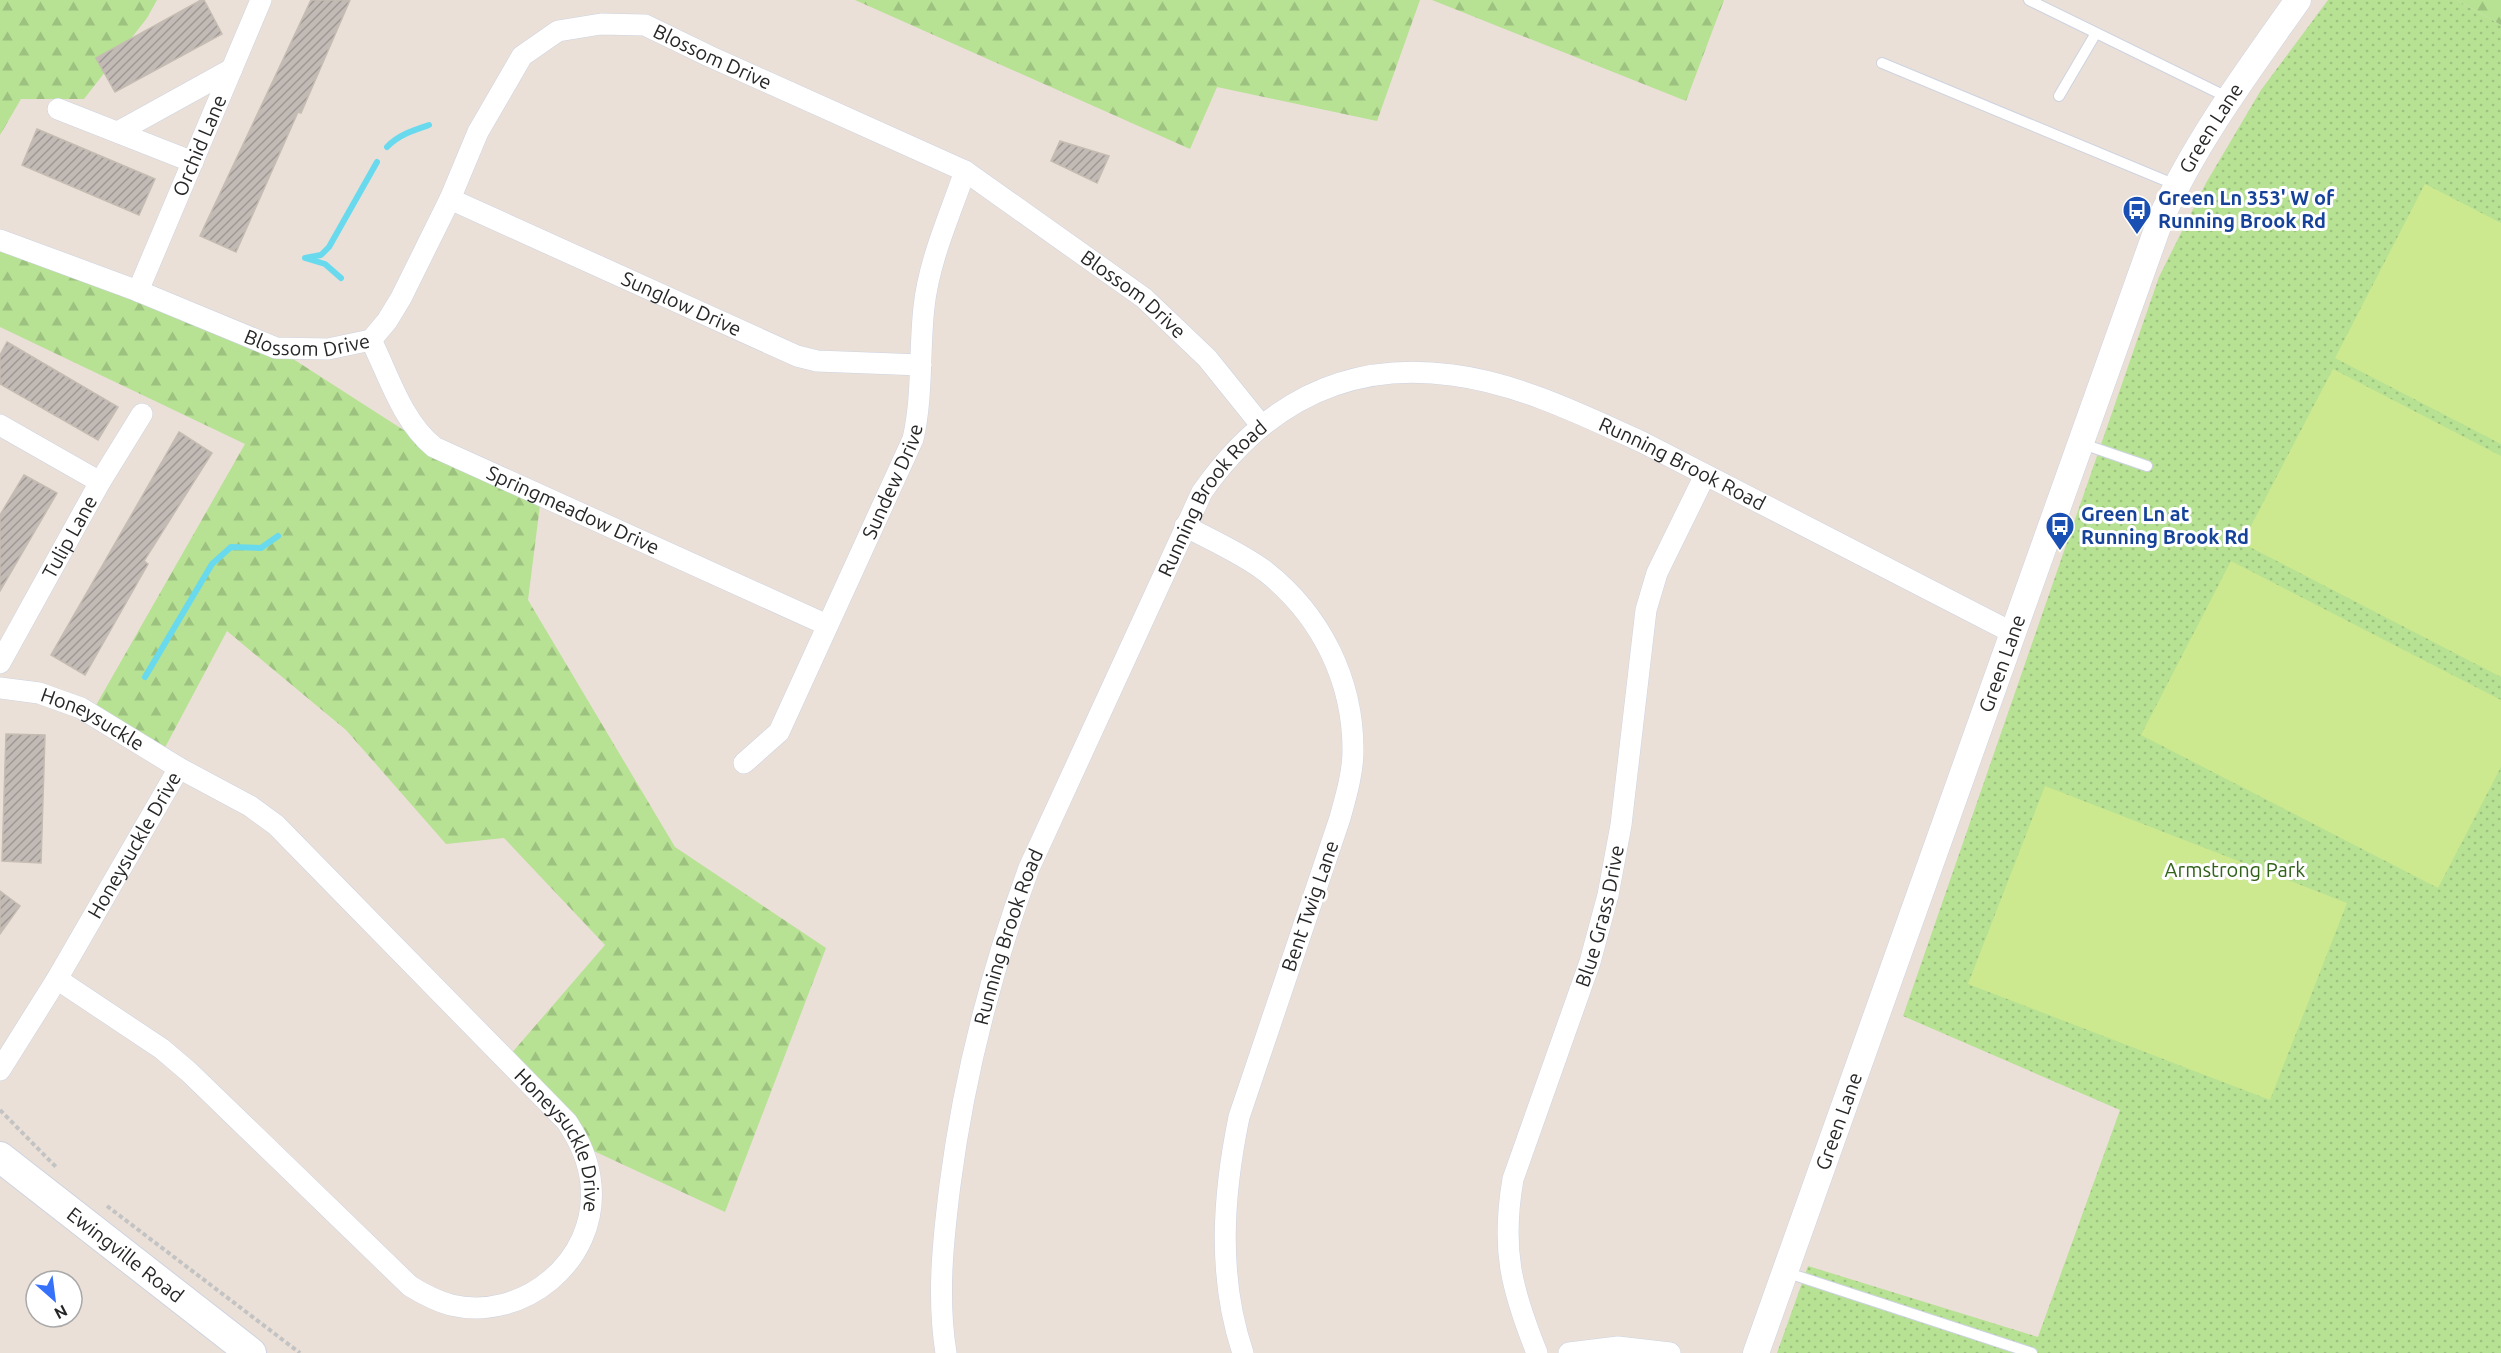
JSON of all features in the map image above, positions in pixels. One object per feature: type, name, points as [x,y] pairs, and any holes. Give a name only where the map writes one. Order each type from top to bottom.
[{"type":"main road","name":"Ewingville Road","points":[[0,1157],[251,1353]]},
{"type":"street","name":"Orchid Lane","points":[[138,291],[261,0]]},
{"type":"street","name":"Green Lane","points":[[1756,1353],[2161,218],[2176,185],[2229,98],[2298,0]]},
{"type":"street","name":"Blossom Drive","points":[[0,240],[138,291],[276,348],[328,349],[371,340],[387,321],[401,298],[450,199],[478,132],[522,56],[558,31],[601,24],[645,25],[965,171],[1143,298],[1206,358],[1261,425]]},
{"type":"street","points":[[118,132],[232,69]]},
{"type":"street","points":[[57,109],[193,162]]},
{"type":"street","name":"Sundew Drive","points":[[744,763],[779,732],[913,439],[919,415],[924,307],[929,277],[965,171]]},
{"type":"street","name":"Sunglow Drive","points":[[450,199],[797,356],[817,361],[921,365]]},
{"type":"street","name":"Springmeadow Drive","points":[[371,340],[410,421],[420,436],[434,447],[827,625]]},
{"type":"street","name":"Running Brook Road","points":[[946,1353],[941,1324],[941,1285],[946,1215],[955,1146],[972,1055],[996,965],[1029,868],[1202,492],[1222,464],[1261,425],[1287,407],[1314,393],[1346,381],[1380,374],[1414,372],[1453,375],[1539,398],[1591,418],[2013,633]]},
{"type":"street","name":"Tulip Lane","points":[[0,663],[100,482],[142,414]]},
{"type":"street","points":[[0,425],[100,482]]},
{"type":"street","name":"Blue Grass Drive","points":[[1537,1353],[1513,1286],[1507,1250],[1507,1214],[1513,1179],[1590,962],[1608,895],[1621,825],[1646,610],[1657,573],[1705,475]]},
{"type":"street","name":"Bent Twig Lane","points":[[1185,526],[1263,570],[1289,592],[1313,620],[1330,650],[1343,681],[1351,714],[1353,752],[1349,785],[1340,818],[1239,1117],[1230,1161],[1225,1207],[1225,1252],[1231,1305],[1243,1353]]},
{"type":"street","name":"Honeysuckle","points":[[0,688],[39,693],[81,708],[179,768]]},
{"type":"street","name":"Honeysuckle Drive","points":[[0,1070],[57,979],[179,768],[249,806],[276,825],[567,1122],[579,1141],[588,1163],[592,1187],[589,1219],[574,1256],[541,1288],[518,1300],[495,1307],[473,1308],[451,1305],[430,1298],[410,1286],[162,1049],[57,979]]},
{"type":"street","points":[[1569,1353],[1618,1347],[1670,1353]]},
{"type":"lane","points":[[2029,0],[2229,98]]},
{"type":"lane","points":[[2059,96],[2096,33]]},
{"type":"lane","points":[[1882,63],[2176,185]]},
{"type":"lane","points":[[2080,443],[2147,466]]},
{"type":"lane","points":[[1785,1272],[2032,1353]]},
{"type":"path","points":[[0,1110],[57,1168]]},
{"type":"path","points":[[103,1203],[300,1353]]},
{"type":"green space","points":[[0,0],[157,0],[147,18],[84,99],[21,99],[0,135]]},
{"type":"green space","points":[[855,0],[1420,0],[1377,121],[1217,87],[1190,149]]},
{"type":"green space","points":[[1432,0],[1724,0],[1686,101]]},
{"type":"green space","name":"Armstrong Park","points":[[2328,0],[2457,0],[2501,25],[2501,1353],[1777,1353],[1808,1266],[2038,1337],[2120,1110],[1903,1016],[2159,277],[2206,183],[2261,90]]},
{"type":"green space","points":[[2457,0],[2501,0],[2501,25]]},
{"type":"green space","points":[[2425,184],[2501,223],[2501,444],[2335,358]]},
{"type":"green space","points":[[0,241],[276,348],[419,440],[540,505],[528,600],[675,847],[826,948],[725,1212],[583,1146],[510,1055],[605,945],[504,838],[446,844],[346,730],[227,631],[161,755],[91,714],[245,444],[0,327]]},
{"type":"green space","points":[[2333,369],[2501,456],[2501,677],[2242,543]]},
{"type":"green space","points":[[2231,561],[2501,700],[2501,767],[2438,888],[2141,735]]},
{"type":"green space","points":[[2045,786],[2347,903],[2270,1100],[1968,984]]},
{"type":"building","points":[[204,0],[222,34],[115,92],[96,58]]},
{"type":"building","points":[[311,0],[350,0],[301,113],[298,112],[236,252],[200,236]]},
{"type":"building","points":[[37,129],[155,179],[139,215],[22,165]]},
{"type":"building","points":[[1060,141],[1109,156],[1097,183],[1051,161]]},
{"type":"building","points":[[7,342],[118,407],[98,440],[0,384],[0,355]]},
{"type":"building","points":[[179,432],[212,453],[144,561],[148,564],[85,675],[51,655]]},
{"type":"building","points":[[24,475],[57,493],[0,591],[0,515]]},
{"type":"building","points":[[6,734],[45,735],[41,863],[2,861]]},
{"type":"building","points":[[0,891],[20,906],[0,934]]},
{"type":"waterway","points":[[387,147],[401,136],[429,125]]},
{"type":"waterway","points":[[305,258],[321,255],[329,247],[377,162]]},
{"type":"waterway","points":[[305,258],[325,264],[341,278]]},
{"type":"waterway","points":[[145,677],[212,564],[231,547],[261,548],[278,536]]},
{"type":"place","name":"Green Ln 353' W of Running Brook Rd","points":[[2137,236]]},
{"type":"place","name":"Green Ln at Running Brook Rd","points":[[2060,552]]}]
